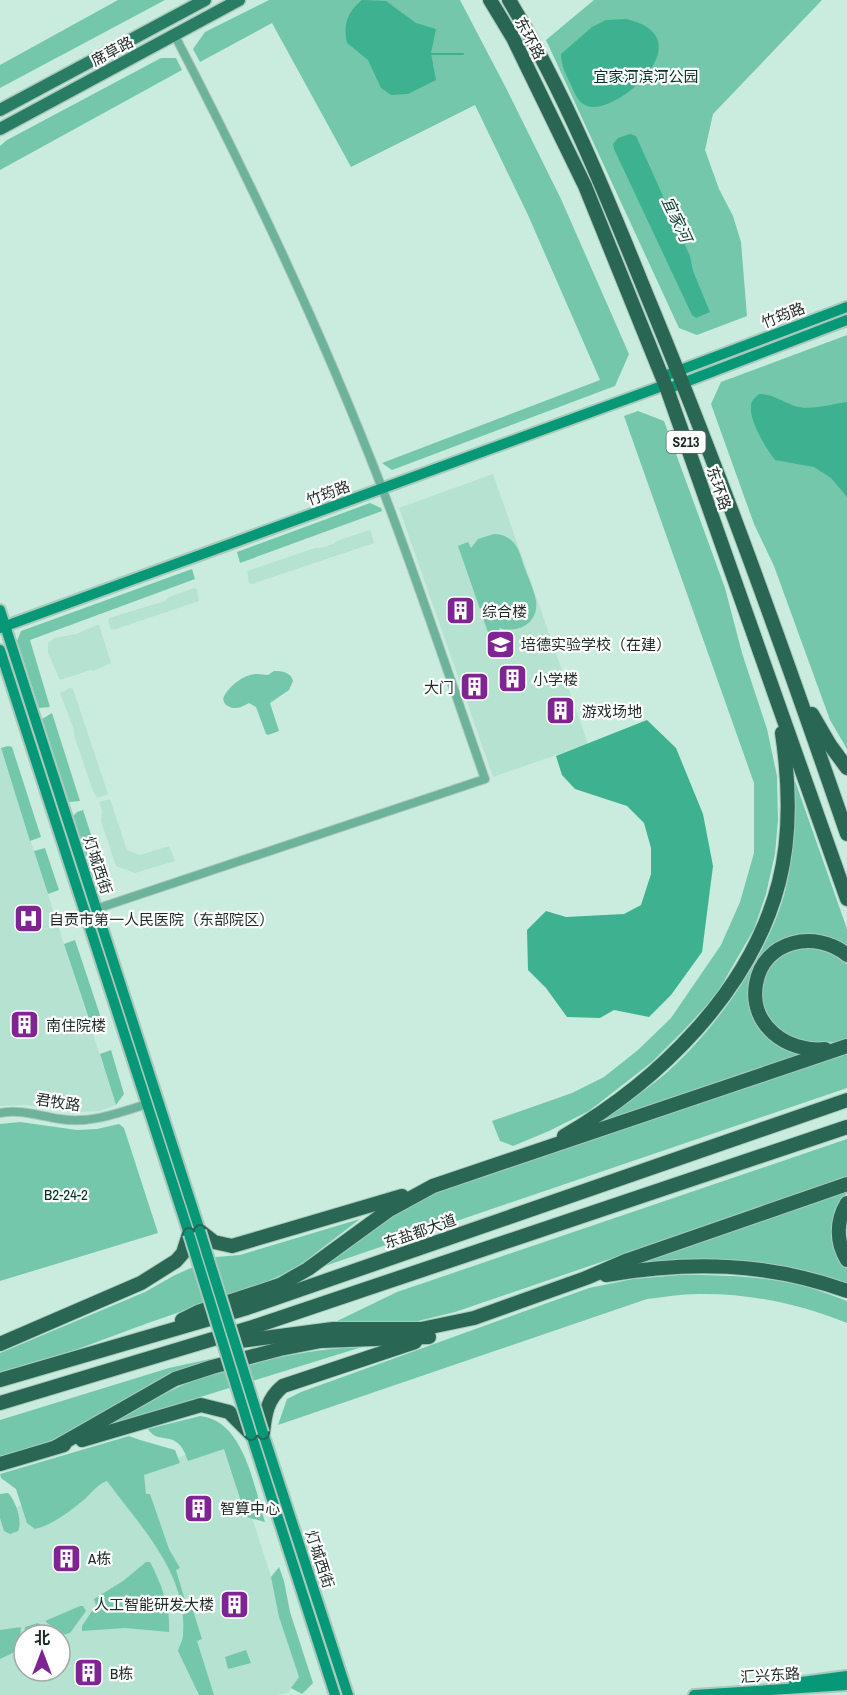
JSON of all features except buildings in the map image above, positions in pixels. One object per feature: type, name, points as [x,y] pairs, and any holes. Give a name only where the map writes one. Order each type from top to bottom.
[{"type":"highway","name":"东环路","points":[[490,0],[513,38],[585,186],[665,384],[847,897]]},
{"type":"highway","name":"东环路","points":[[509,0],[527,30],[598,177],[681,377],[798,691],[847,834]]},
{"type":"highway","points":[[798,691],[830,745],[847,768]]},
{"type":"highway","points":[[542,1149],[606,1110],[653,1074],[716,1008],[742,967],[768,916],[779,881],[785,842],[786,762],[776,698]]},
{"type":"highway","points":[[845,1046],[817,1050],[799,1047],[781,1040],[768,1029],[759,1016],[756,983],[773,954],[801,941],[814,940],[831,944],[847,955]]},
{"type":"highway","points":[[0,1344],[141,1283],[176,1261],[195,1233],[214,1242],[232,1246],[247,1243],[433,1186],[845,1046]]},
{"type":"highway","name":"东盐都大道","points":[[0,1380],[247,1308],[847,1100]]},
{"type":"highway","points":[[0,1403],[276,1320],[847,1127]]},
{"type":"highway","points":[[0,1464],[201,1406],[229,1412],[257,1433],[273,1394],[283,1386],[429,1337],[628,1260],[847,1184]]},
{"type":"highway","points":[[146,1338],[198,1312],[280,1285],[308,1269],[389,1210],[433,1186]]},
{"type":"highway","points":[[847,1203],[843,1211],[839,1241],[847,1260]]},
{"type":"highway","points":[[586,1278],[674,1265],[730,1266],[779,1272],[847,1291]]},
{"type":"highway","points":[[184,1348],[333,1329],[421,1329],[474,1318]]},
{"type":"highway","points":[[56,1448],[175,1379],[212,1366],[321,1341],[429,1337]]},
{"type":"main road","name":"席草路","points":[[0,110],[205,0]]},
{"type":"main road","name":"席草路","points":[[0,129],[239,0]]},
{"type":"street","points":[[96,909],[485,779],[383,489],[330,360],[273,231],[174,34]]},
{"type":"street","name":"竹筠路","points":[[3,627],[665,384],[847,307]]},
{"type":"street","name":"竹筠路","points":[[681,377],[847,320]]},
{"type":"street","name":"灯城西街","points":[[0,610],[3,627],[96,909],[195,1233]]},
{"type":"street","name":"灯城西街","points":[[0,650],[147,1104],[195,1233]]},
{"type":"street","name":"君牧路","points":[[0,1113],[25,1111],[59,1119],[84,1120],[147,1104]]},
{"type":"street","points":[[195,1233],[257,1433]]},
{"type":"street","name":"灯城西街","points":[[257,1433],[335,1695]]},
{"type":"street","name":"灯城西街","points":[[257,1433],[348,1695]]},
{"type":"street","points":[[743,1692],[847,1676]]},
{"type":"street","name":"汇兴东路","points":[[694,1695],[847,1685]]},
{"type":"shaded area","points":[[362,0],[386,1],[416,23],[436,29],[431,53],[436,80],[408,94],[391,95],[381,88],[368,60],[347,43],[347,19]]},
{"type":"shaded area","points":[[626,19],[649,28],[658,42],[657,57],[648,73],[617,100],[600,106],[587,106],[575,94],[564,70],[561,54],[592,27],[606,20]]},
{"type":"shaded area","points":[[630,134],[636,136],[690,256],[693,271],[710,312],[696,318],[692,315],[614,149],[613,144],[618,138]]},
{"type":"shaded area","points":[[759,394],[769,395],[801,407],[847,402],[847,497],[831,478],[814,467],[775,460],[755,426],[751,412],[751,404]]},
{"type":"shaded area","name":"培德实验学校（在建）","points":[[493,474],[588,744],[493,777],[399,508]]},
{"type":"shaded area","points":[[369,530],[374,543],[252,584],[249,583],[247,571],[333,544]]},
{"type":"shaded area","points":[[197,589],[199,601],[111,629],[109,618],[165,601],[169,597]]},
{"type":"shaded area","points":[[99,625],[111,663],[93,671],[60,680],[48,653],[48,643],[55,638],[76,634]]},
{"type":"shaded area","points":[[70,688],[73,689],[108,794],[97,798],[60,693]]},
{"type":"shaded area","points":[[647,720],[676,748],[703,814],[713,866],[702,952],[671,995],[649,1017],[614,1010],[600,1018],[567,1017],[546,988],[528,970],[527,930],[546,911],[566,917],[624,914],[641,905],[651,874],[651,848],[644,823],[627,806],[575,789],[562,775],[556,756]]},
{"type":"shaded area","name":"自贡市第一人民医院（东部院区）","points":[[0,746],[116,1105],[100,1111],[79,1112],[26,1105],[0,1106]]},
{"type":"shaded area","points":[[110,799],[127,850],[140,855],[169,846],[175,861],[135,873],[116,866],[101,821],[102,811],[99,802]]},
{"type":"shaded area","points":[[228,1442],[273,1583],[279,1617],[299,1677],[288,1693],[277,1695],[0,1695],[0,1512]]},
{"type":"green space","points":[[118,0],[165,0],[0,88],[0,65]]},
{"type":"green space","points":[[269,0],[460,0],[561,199],[629,354],[615,386],[392,470],[382,463],[600,380],[528,215],[475,105],[351,167],[272,23],[200,62],[193,49],[205,32]]},
{"type":"green space","name":"宜家河滨河公园","points":[[594,0],[822,0],[713,114],[705,150],[719,189],[733,216],[741,242],[747,316],[697,335],[679,328],[546,40]]},
{"type":"green space","points":[[161,58],[176,58],[182,70],[0,170],[0,146],[7,140]]},
{"type":"green space","points":[[847,335],[847,749],[830,720],[774,566],[754,524],[711,404],[721,382]]},
{"type":"green space","points":[[638,411],[664,421],[725,588],[742,653],[767,729],[777,776],[778,820],[775,854],[766,894],[754,929],[716,995],[652,1062],[589,1111],[513,1146],[500,1141],[492,1121],[572,1093],[604,1077],[638,1050],[671,1018],[721,945],[740,902],[754,853],[754,783],[624,416]]},
{"type":"green space","points":[[370,503],[381,508],[382,511],[240,563],[237,552]]},
{"type":"green space","points":[[494,534],[508,538],[518,549],[534,593],[536,609],[531,621],[526,625],[513,629],[499,628],[500,634],[490,638],[458,546],[468,542],[471,548],[478,539]]},
{"type":"green space","points":[[192,569],[195,579],[30,640],[50,707],[39,708],[17,641],[21,631]]},
{"type":"green space","points":[[274,671],[288,674],[293,681],[289,690],[270,703],[279,731],[268,735],[256,707],[249,703],[231,708],[225,704],[223,699],[228,690],[242,678],[253,674],[268,675]]},
{"type":"green space","points":[[52,713],[80,801],[69,802],[42,719]]},
{"type":"green space","points":[[12,747],[41,837],[30,841],[1,748]]},
{"type":"green space","points":[[794,778],[847,929],[847,947],[829,937],[820,936],[804,937],[776,945],[751,1003],[805,1054],[588,1129],[650,1086],[679,1061],[719,1016],[754,963],[769,936],[787,883],[794,817]]},
{"type":"green space","points":[[83,810],[108,888],[94,881],[73,816]]},
{"type":"green space","points":[[45,848],[59,890],[48,894],[34,851]]},
{"type":"green space","points":[[75,940],[105,1030],[94,1034],[64,944]]},
{"type":"green space","points":[[813,946],[826,949],[847,964],[847,1039],[813,1043],[797,1039],[783,1033],[771,1023],[764,1010],[761,994],[765,976],[773,962],[778,956],[788,951]]},
{"type":"green space","points":[[111,1050],[124,1094],[116,1105],[100,1054]]},
{"type":"green space","points":[[847,1051],[847,1088],[316,1269],[391,1214],[433,1194]]},
{"type":"green space","name":"B2-24-2","points":[[20,1122],[77,1130],[97,1129],[119,1124],[124,1128],[158,1233],[0,1281],[0,1124]]},
{"type":"green space","points":[[847,1139],[847,1178],[455,1312],[418,1321],[333,1323],[397,1292]]},
{"type":"green space","points":[[847,1189],[847,1193],[837,1206],[833,1242],[847,1269],[847,1284],[795,1268],[768,1263],[687,1260],[633,1263]]},
{"type":"green space","points":[[360,1219],[299,1266],[267,1282],[78,1349],[0,1372],[0,1353],[145,1292],[175,1275],[216,1257],[240,1255]]},
{"type":"green space","points":[[679,1275],[760,1278],[808,1287],[847,1301],[847,1323],[793,1305],[736,1295],[692,1294],[647,1299],[278,1425],[287,1399],[301,1392],[589,1288],[633,1279]]},
{"type":"green space","points":[[362,1347],[110,1425],[167,1393],[215,1373],[302,1353]]},
{"type":"green space","points":[[219,1357],[170,1373],[44,1444],[0,1457],[0,1420],[169,1368]]},
{"type":"green space","points":[[200,1416],[215,1420],[227,1429],[237,1442],[251,1474],[265,1522],[246,1517],[224,1449],[188,1461],[179,1444],[173,1440],[157,1437],[148,1429]]},
{"type":"green space","points":[[129,1436],[175,1450],[180,1463],[144,1475],[146,1494],[150,1494],[169,1549],[180,1568],[176,1570],[187,1607],[191,1604],[202,1639],[197,1641],[214,1695],[199,1695],[178,1651],[183,1637],[183,1612],[170,1571],[147,1533],[107,1481],[61,1517],[35,1529],[27,1523],[16,1489],[1,1478],[0,1474]]},
{"type":"green space","points":[[8,1493],[16,1505],[20,1522],[18,1531],[10,1534],[4,1531],[0,1518],[0,1494]]},
{"type":"green space","points":[[146,1562],[150,1562],[164,1596],[169,1632],[125,1628],[82,1631],[82,1626],[96,1605],[94,1599],[123,1581]]},
{"type":"green space","points":[[279,1567],[290,1612],[313,1683],[302,1694],[291,1688],[299,1677],[279,1617],[271,1577]]},
{"type":"green space","points":[[80,1606],[83,1606],[86,1611],[72,1630],[72,1623],[47,1623],[45,1621]]},
{"type":"green space","points":[[12,1628],[12,1653],[0,1659],[0,1630]]},
{"type":"green space","points":[[246,1650],[251,1663],[228,1669],[225,1657]]},
{"type":"waterway","name":"宜家河","points":[[429,54],[463,54]]},
{"type":"place","name":"综合楼","points":[[461,611]]},
{"type":"place","name":"培德实验学校（在建）","points":[[500,644]]},
{"type":"place","name":"小学楼","points":[[512,679]]},
{"type":"place","name":"大门","points":[[475,687]]},
{"type":"place","name":"游戏场地","points":[[561,711]]},
{"type":"place","name":"自贡市第一人民医院（东部院区）","points":[[28,919]]},
{"type":"place","name":"南住院楼","points":[[25,1025]]},
{"type":"place","name":"智算中心","points":[[199,1508]]},
{"type":"place","name":"A栋","points":[[67,1558]]},
{"type":"place","name":"人工智能研发大楼","points":[[235,1604]]},
{"type":"place","name":"B栋","points":[[89,1673]]}]
